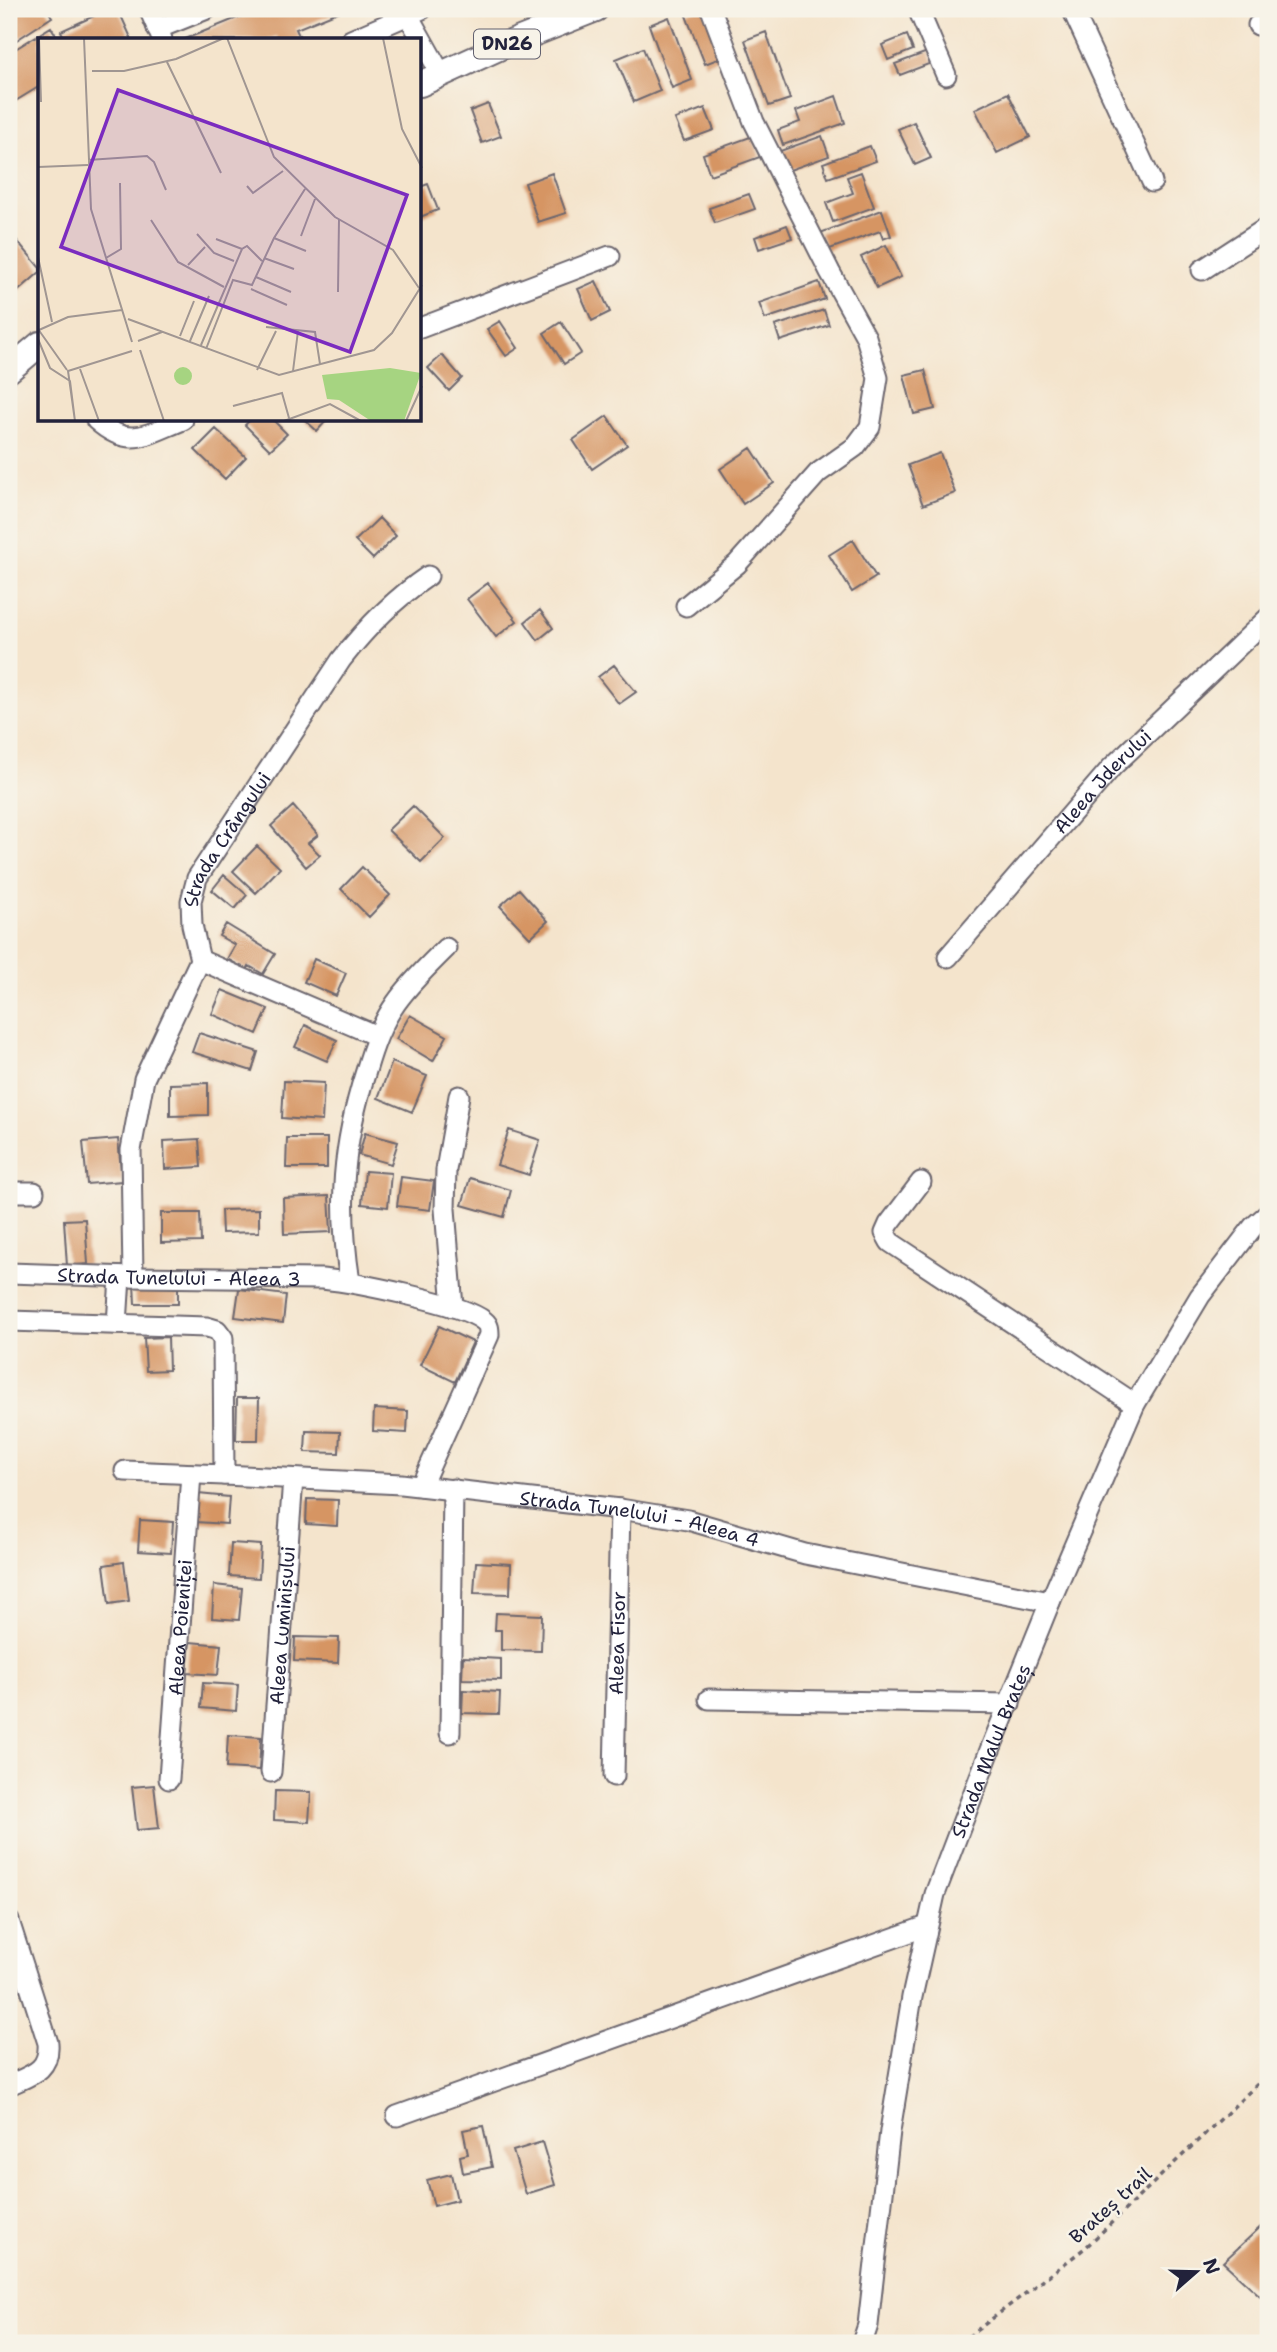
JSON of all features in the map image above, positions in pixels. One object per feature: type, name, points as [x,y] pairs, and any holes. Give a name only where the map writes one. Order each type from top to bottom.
[{"type":"main road","name":"DN26","points":[[430,79],[505,45],[596,9]]},
{"type":"main road","points":[[9,370],[38,350]]},
{"type":"street","points":[[149,9],[160,34],[207,9]]},
{"type":"street","points":[[686,606],[737,564],[818,473],[855,447],[870,428],[878,378],[866,337],[754,122],[711,9]]},
{"type":"street","points":[[918,9],[946,75]]},
{"type":"street","points":[[1072,9],[1152,182]]},
{"type":"street","points":[[356,38],[415,12],[421,38]]},
{"type":"street","points":[[422,43],[430,79]]},
{"type":"street","points":[[1202,270],[1268,227]]},
{"type":"street","points":[[422,327],[610,256]]},
{"type":"street","points":[[98,422],[110,432],[127,438],[142,437],[178,422]]},
{"type":"street","name":"Strada Crângului","points":[[200,960],[192,925],[191,901],[197,878],[341,660],[388,608],[407,590],[428,576]]},
{"type":"street","name":"Aleea Jderului","points":[[948,957],[1112,767],[1268,618]]},
{"type":"street","points":[[350,1282],[342,1203],[351,1119],[377,1036],[412,982],[446,948]]},
{"type":"street","points":[[117,1324],[127,1277],[131,1150],[144,1079],[200,960],[377,1036]]},
{"type":"street","points":[[453,1307],[446,1170],[458,1096]]},
{"type":"street","points":[[921,1182],[889,1224],[885,1233],[890,1242],[1135,1404]]},
{"type":"street","points":[[9,1192],[34,1192]]},
{"type":"street","name":"Strada Malul Brateș","points":[[862,2343],[868,2325],[890,2131],[912,1997],[935,1894],[1050,1602],[1135,1404],[1200,1296],[1253,1227],[1268,1214]]},
{"type":"street","name":"Strada Tunelului - Aleea 3","points":[[9,1273],[322,1279],[350,1282],[453,1307],[483,1319],[489,1326],[489,1335],[421,1486]]},
{"type":"street","points":[[9,1321],[207,1327],[217,1330],[223,1338],[224,1475]]},
{"type":"street","name":"Strada Tunelului - Aleea 4","points":[[125,1471],[421,1486],[620,1508],[688,1520],[806,1554],[1050,1602]]},
{"type":"street","name":"Aleea Poieniței","points":[[169,1779],[191,1474]]},
{"type":"street","name":"Aleea Luminișului","points":[[271,1772],[293,1479]]},
{"type":"street","points":[[450,1733],[453,1489]]},
{"type":"street","name":"Aleea Fisor","points":[[614,1776],[620,1508]]},
{"type":"street","points":[[709,1699],[1010,1704]]},
{"type":"street","points":[[9,1924],[48,2043],[49,2055],[46,2062],[34,2073],[9,2085]]},
{"type":"street","points":[[397,2116],[927,1926]]},
{"type":"path","name":"Brateș trail","points":[[960,2343],[1085,2248],[1268,2074]]},
{"type":"building","points":[[9,9],[47,9],[52,17],[9,45]]},
{"type":"building","points":[[91,9],[118,9],[131,38],[64,38],[61,31],[94,16]]},
{"type":"building","points":[[259,9],[345,9],[296,29],[300,38],[188,38]]},
{"type":"building","points":[[704,9],[723,57],[705,64],[685,13]]},
{"type":"building","points":[[669,17],[692,80],[672,88],[649,25]]},
{"type":"building","points":[[51,27],[58,38],[38,38],[38,87],[9,105],[9,53]]},
{"type":"building","points":[[766,32],[790,99],[769,106],[745,40]]},
{"type":"building","points":[[907,35],[913,50],[888,60],[882,45]]},
{"type":"building","points":[[643,48],[660,91],[634,102],[616,59]]},
{"type":"building","points":[[930,51],[934,62],[900,75],[895,64]]},
{"type":"building","points":[[1008,93],[1030,137],[997,153],[975,109]]},
{"type":"building","points":[[836,96],[845,123],[783,145],[778,130],[800,122],[796,111]]},
{"type":"building","points":[[488,104],[501,136],[482,143],[470,111]]},
{"type":"building","points":[[705,108],[714,130],[684,141],[675,119]]},
{"type":"building","points":[[914,122],[931,158],[915,165],[898,129]]},
{"type":"building","points":[[753,136],[760,157],[710,175],[703,154]]},
{"type":"building","points":[[822,136],[829,156],[787,171],[780,151]]},
{"type":"building","points":[[870,146],[876,161],[828,178],[823,163]]},
{"type":"building","points":[[861,172],[874,207],[833,222],[826,203],[853,193],[847,177]]},
{"type":"building","points":[[552,173],[566,213],[538,222],[525,183]]},
{"type":"building","points":[[428,184],[438,210],[422,216],[422,186]]},
{"type":"building","points":[[749,194],[755,209],[715,223],[709,208]]},
{"type":"building","points":[[882,210],[891,236],[883,239],[880,231],[827,250],[820,233]]},
{"type":"building","points":[[787,225],[792,238],[759,249],[755,237]]},
{"type":"building","points":[[9,231],[38,266],[38,274],[9,299]]},
{"type":"building","points":[[886,245],[901,277],[877,288],[861,257]]},
{"type":"building","points":[[596,281],[610,312],[592,321],[578,289]]},
{"type":"building","points":[[819,282],[825,299],[765,319],[759,303]]},
{"type":"building","points":[[824,310],[829,325],[780,341],[775,326]]},
{"type":"building","points":[[500,321],[518,348],[506,356],[487,329]]},
{"type":"building","points":[[561,322],[581,353],[564,364],[544,333]]},
{"type":"building","points":[[442,355],[462,378],[449,391],[428,368]]},
{"type":"building","points":[[925,370],[935,409],[914,414],[904,375]]},
{"type":"building","points":[[607,416],[627,445],[592,469],[573,440]]},
{"type":"building","points":[[248,422],[275,422],[287,434],[270,450],[245,425]]},
{"type":"building","points":[[307,422],[325,422],[317,431]]},
{"type":"building","points":[[216,429],[246,457],[225,479],[195,450]]},
{"type":"building","points":[[751,448],[774,483],[743,504],[720,469]]},
{"type":"building","points":[[940,453],[955,493],[923,505],[908,465]]},
{"type":"building","points":[[379,518],[396,536],[373,559],[355,541]]},
{"type":"building","points":[[853,540],[876,577],[852,592],[829,555]]},
{"type":"building","points":[[488,583],[517,621],[496,637],[467,599]]},
{"type":"building","points":[[540,610],[553,628],[538,640],[525,622]]},
{"type":"building","points":[[614,665],[636,692],[619,704],[598,677]]},
{"type":"building","points":[[293,806],[318,835],[308,843],[320,855],[306,867],[271,826]]},
{"type":"building","points":[[413,806],[445,838],[421,862],[388,830]]},
{"type":"building","points":[[257,846],[280,868],[256,893],[233,871]]},
{"type":"building","points":[[362,867],[390,895],[369,917],[341,889]]},
{"type":"building","points":[[224,875],[247,895],[235,909],[212,890]]},
{"type":"building","points":[[519,889],[548,921],[530,938],[500,906]]},
{"type":"building","points":[[226,924],[275,954],[263,974],[249,966],[247,970],[227,959],[235,945],[219,936]]},
{"type":"building","points":[[314,959],[346,973],[336,996],[304,982]]},
{"type":"building","points":[[222,990],[268,1009],[257,1034],[212,1014]]},
{"type":"building","points":[[410,1015],[447,1036],[433,1061],[396,1039]]},
{"type":"building","points":[[305,1025],[337,1040],[327,1061],[295,1047]]},
{"type":"building","points":[[199,1033],[258,1052],[252,1071],[192,1052]]},
{"type":"building","points":[[392,1062],[427,1076],[412,1112],[378,1098]]},
{"type":"building","points":[[284,1081],[324,1083],[322,1121],[282,1118]]},
{"type":"building","points":[[208,1083],[208,1115],[170,1116],[170,1084]]},
{"type":"building","points":[[509,1130],[540,1140],[529,1175],[497,1165]]},
{"type":"building","points":[[365,1133],[398,1142],[391,1164],[359,1155]]},
{"type":"building","points":[[287,1138],[327,1138],[327,1168],[286,1168]]},
{"type":"building","points":[[118,1139],[122,1181],[87,1184],[83,1142]]},
{"type":"building","points":[[199,1139],[201,1167],[165,1169],[164,1141]]},
{"type":"building","points":[[365,1171],[391,1173],[388,1207],[362,1204]]},
{"type":"building","points":[[401,1177],[434,1181],[430,1210],[397,1206]]},
{"type":"building","points":[[470,1178],[511,1190],[504,1217],[462,1205]]},
{"type":"building","points":[[329,1196],[331,1232],[284,1234],[283,1198]]},
{"type":"building","points":[[259,1209],[259,1232],[222,1233],[221,1210]]},
{"type":"building","points":[[161,1213],[200,1213],[201,1242],[161,1243]]},
{"type":"building","points":[[85,1219],[88,1264],[67,1266],[64,1220]]},
{"type":"building","points":[[134,1283],[178,1283],[178,1304],[135,1304]]},
{"type":"building","points":[[239,1289],[286,1295],[283,1323],[235,1317]]},
{"type":"building","points":[[439,1326],[473,1342],[455,1382],[420,1365]]},
{"type":"building","points":[[168,1337],[169,1370],[146,1371],[144,1338]]},
{"type":"building","points":[[237,1398],[259,1398],[258,1440],[236,1440]]},
{"type":"building","points":[[374,1409],[408,1411],[407,1433],[373,1431]]},
{"type":"building","points":[[306,1431],[340,1432],[339,1453],[305,1452]]},
{"type":"building","points":[[198,1494],[229,1497],[227,1524],[196,1522]]},
{"type":"building","points":[[307,1499],[338,1500],[337,1526],[306,1524]]},
{"type":"building","points":[[140,1520],[173,1522],[171,1553],[138,1551]]},
{"type":"building","points":[[231,1543],[261,1545],[259,1578],[229,1576]]},
{"type":"building","points":[[124,1562],[129,1601],[109,1604],[104,1565]]},
{"type":"building","points":[[476,1562],[511,1564],[510,1594],[474,1593]]},
{"type":"building","points":[[214,1585],[242,1588],[239,1620],[212,1618]]},
{"type":"building","points":[[496,1613],[542,1615],[541,1651],[501,1650],[501,1630],[495,1630]]},
{"type":"building","points":[[295,1637],[339,1638],[338,1663],[294,1661]]},
{"type":"building","points":[[190,1642],[221,1645],[218,1675],[187,1673]]},
{"type":"building","points":[[463,1657],[501,1659],[501,1680],[462,1679]]},
{"type":"building","points":[[203,1683],[238,1685],[236,1711],[201,1708]]},
{"type":"building","points":[[463,1690],[500,1692],[499,1714],[462,1713]]},
{"type":"building","points":[[228,1735],[261,1737],[259,1770],[226,1768]]},
{"type":"building","points":[[154,1785],[159,1828],[137,1830],[132,1787]]},
{"type":"building","points":[[275,1791],[311,1792],[309,1822],[274,1820]]},
{"type":"building","points":[[483,2126],[492,2167],[463,2173],[460,2156],[468,2154],[463,2130]]},
{"type":"building","points":[[542,2142],[555,2185],[526,2194],[513,2151]]},
{"type":"building","points":[[451,2174],[457,2200],[434,2206],[427,2180]]},
{"type":"building","points":[[1268,2220],[1268,2303],[1223,2262]]}]
